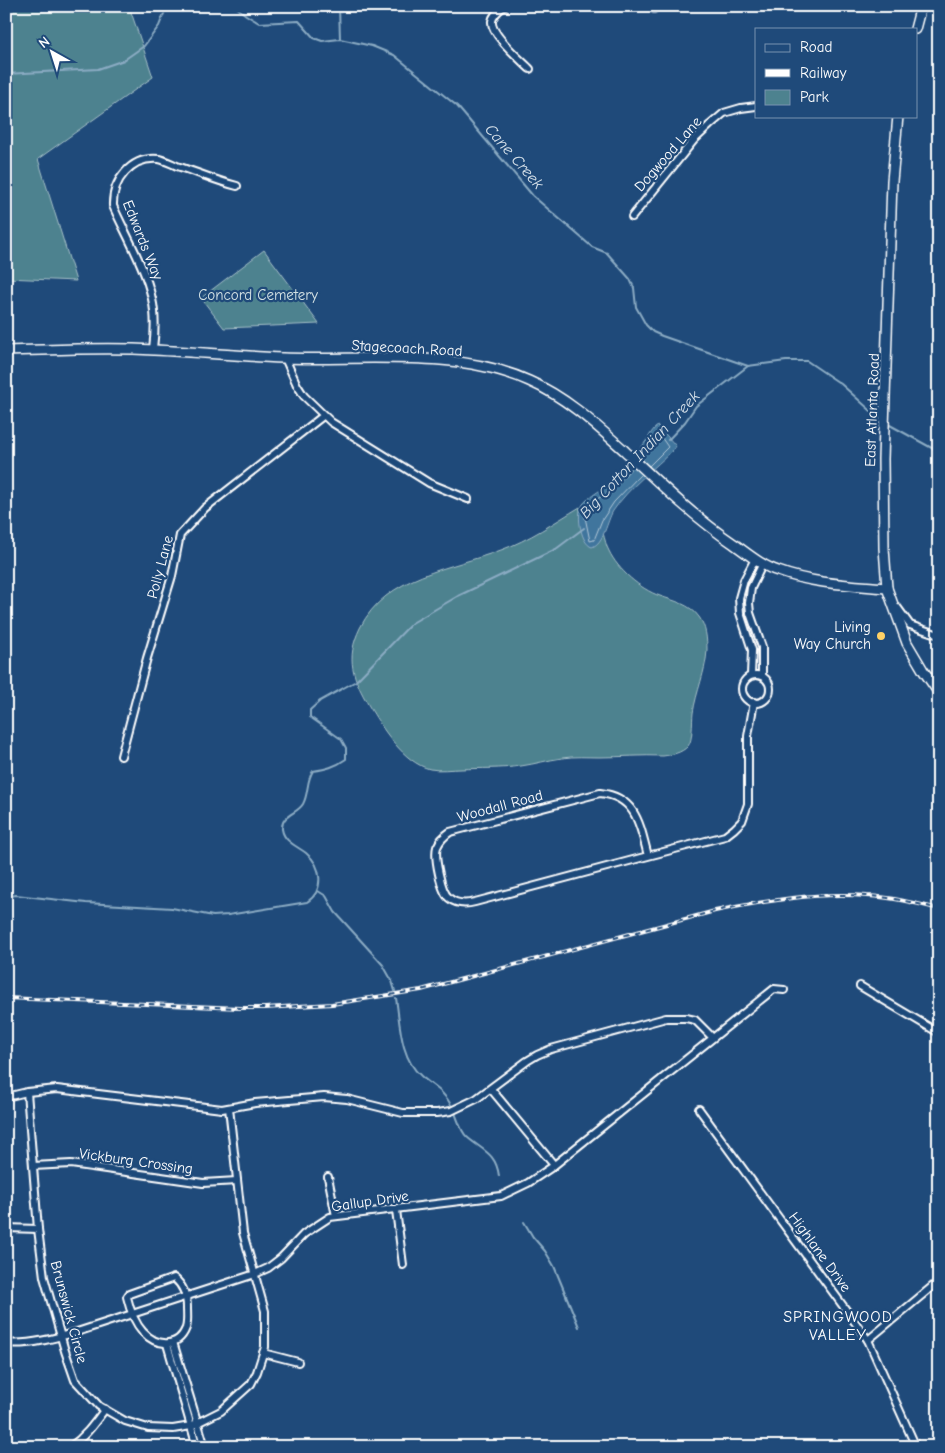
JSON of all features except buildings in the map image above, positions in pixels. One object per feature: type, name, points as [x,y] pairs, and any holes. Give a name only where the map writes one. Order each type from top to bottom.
[{"type":"street","points":[[504,6],[491,22],[493,30],[530,69]]},
{"type":"street","points":[[915,28],[921,6]]},
{"type":"street","name":"Dogwood Lane","points":[[632,217],[694,140],[710,124],[724,113],[755,106]]},
{"type":"street","name":"East Atlanta Road","points":[[898,118],[892,182],[883,459],[884,548],[887,588],[907,643],[939,693]]},
{"type":"street","name":"Edwards Way","points":[[153,350],[155,318],[153,300],[148,283],[113,206],[113,196],[120,176],[136,164],[159,159],[237,186]]},
{"type":"street","name":"Stagecoach Road","points":[[6,351],[153,350],[285,358],[384,358],[453,361],[495,370],[528,380],[554,394],[596,425],[713,530],[776,571],[806,580],[887,588]]},
{"type":"street","points":[[285,358],[304,396],[323,416],[429,483],[468,499]]},
{"type":"street","name":"Polly Lane","points":[[121,756],[147,658],[172,576],[180,535],[205,508],[323,416]]},
{"type":"street","points":[[751,676],[752,650],[740,614],[739,598],[742,584],[759,561]]},
{"type":"street","points":[[759,561],[749,603],[750,613],[762,647],[762,676]]},
{"type":"street","points":[[887,588],[900,612],[910,625],[939,636]]},
{"type":"street","points":[[751,676],[762,676],[769,682],[770,692],[764,700],[754,702],[746,698],[742,689],[744,682],[751,676]]},
{"type":"street","name":"Woodall Road","points":[[648,856],[635,813],[621,800],[600,793],[450,832],[440,841],[436,852],[444,892],[450,900],[463,903],[475,902],[725,836],[742,821],[748,804],[748,738],[754,702]]},
{"type":"street","points":[[860,986],[939,1033]]},
{"type":"street","name":"Gallup Drive","points":[[6,1343],[14,1344],[60,1336],[255,1274],[268,1268],[310,1230],[330,1217],[500,1196],[528,1183],[554,1165],[774,988],[784,990]]},
{"type":"street","points":[[6,1098],[27,1092],[57,1089],[229,1108],[255,1103],[324,1097],[347,1099],[403,1113],[436,1113],[451,1111],[462,1106],[491,1089],[537,1055],[551,1049],[666,1018],[695,1020],[712,1037]]},
{"type":"street","points":[[491,1089],[554,1165]]},
{"type":"street","name":"Brunswick Circle","points":[[27,1092],[32,1166],[44,1277],[60,1336],[75,1380],[99,1406],[126,1421],[148,1428],[173,1429],[191,1426],[221,1411],[251,1384],[265,1347],[265,1312],[243,1232],[229,1108]]},
{"type":"street","name":"Highlane Drive","points":[[700,1109],[868,1340],[916,1447]]},
{"type":"street","name":"Vickburg Crossing","points":[[32,1166],[71,1164],[203,1183],[237,1181]]},
{"type":"street","points":[[328,1177],[336,1216]]},
{"type":"street","points":[[396,1210],[403,1265]]},
{"type":"street","points":[[6,1228],[38,1229]]},
{"type":"street","points":[[174,1278],[180,1284],[187,1297],[187,1327],[182,1335],[170,1343],[157,1343],[143,1332],[132,1314],[126,1297],[129,1294],[174,1278]]},
{"type":"street","points":[[868,1340],[939,1281]]},
{"type":"street","points":[[170,1343],[205,1447]]},
{"type":"street","points":[[170,1343],[197,1447]]},
{"type":"street","points":[[263,1353],[298,1362]]},
{"type":"street","points":[[70,1447],[92,1428],[104,1409]]},
{"type":"green space","points":[[6,6],[129,6],[153,77],[38,159],[76,281],[6,278]]},
{"type":"green space","name":"Concord Cemetery","points":[[264,250],[319,324],[224,328],[201,298]]},
{"type":"green space","points":[[580,507],[582,531],[602,537],[603,533],[613,558],[630,578],[652,593],[691,609],[703,624],[706,633],[707,650],[703,674],[694,705],[692,735],[688,746],[680,752],[663,756],[571,757],[498,768],[434,770],[411,760],[395,744],[380,724],[363,696],[355,677],[352,659],[355,639],[371,610],[386,596],[403,585],[441,569],[511,546]]},
{"type":"water","points":[[658,426],[676,446],[619,502],[600,541],[592,547],[588,545],[582,535],[579,516],[582,506],[588,499],[617,477]]},
{"type":"waterway","points":[[6,74],[98,69],[124,60],[144,46],[159,26],[167,6]]},
{"type":"waterway","name":"Cane Creek","points":[[235,6],[259,23],[299,21],[314,38],[322,41],[340,39],[372,46],[394,55],[457,106],[533,196],[592,247],[607,253],[630,279],[634,288],[636,307],[646,325],[653,332],[748,366]]},
{"type":"waterway","points":[[339,6],[340,39]]},
{"type":"waterway","name":"Big Cotton Indian Creek","points":[[668,440],[685,422],[696,406],[748,366],[786,361],[807,361],[841,384],[880,419]]},
{"type":"waterway","name":"Big Cotton Indian Creek","points":[[888,424],[939,452]]},
{"type":"waterway","name":"Big Cotton Indian Creek","points":[[6,897],[16,895],[86,903],[172,908],[213,916],[307,902],[317,891],[319,885],[318,871],[311,858],[285,837],[282,824],[303,804],[309,779],[313,771],[330,767],[346,759],[346,748],[341,739],[310,717],[310,710],[320,701],[356,681],[412,623],[458,596],[556,549],[584,528]]},
{"type":"waterway","points":[[318,891],[326,896],[335,912],[383,965],[395,991]]},
{"type":"waterway","points":[[396,998],[402,1040],[409,1060],[414,1069],[441,1092],[451,1105]]},
{"type":"waterway","points":[[455,1113],[465,1135],[492,1157],[499,1176]]},
{"type":"waterway","points":[[524,1222],[554,1266],[579,1327]]},
{"type":"railway","points":[[6,998],[240,1008],[332,1004],[421,990],[715,911],[772,901],[810,896],[848,895],[894,899],[939,909]]},
{"type":"place","name":"Living Way Church","points":[[881,636]]},
{"type":"district","name":"SPRINGWOOD VALLEY","points":[[838,1325]]}]
